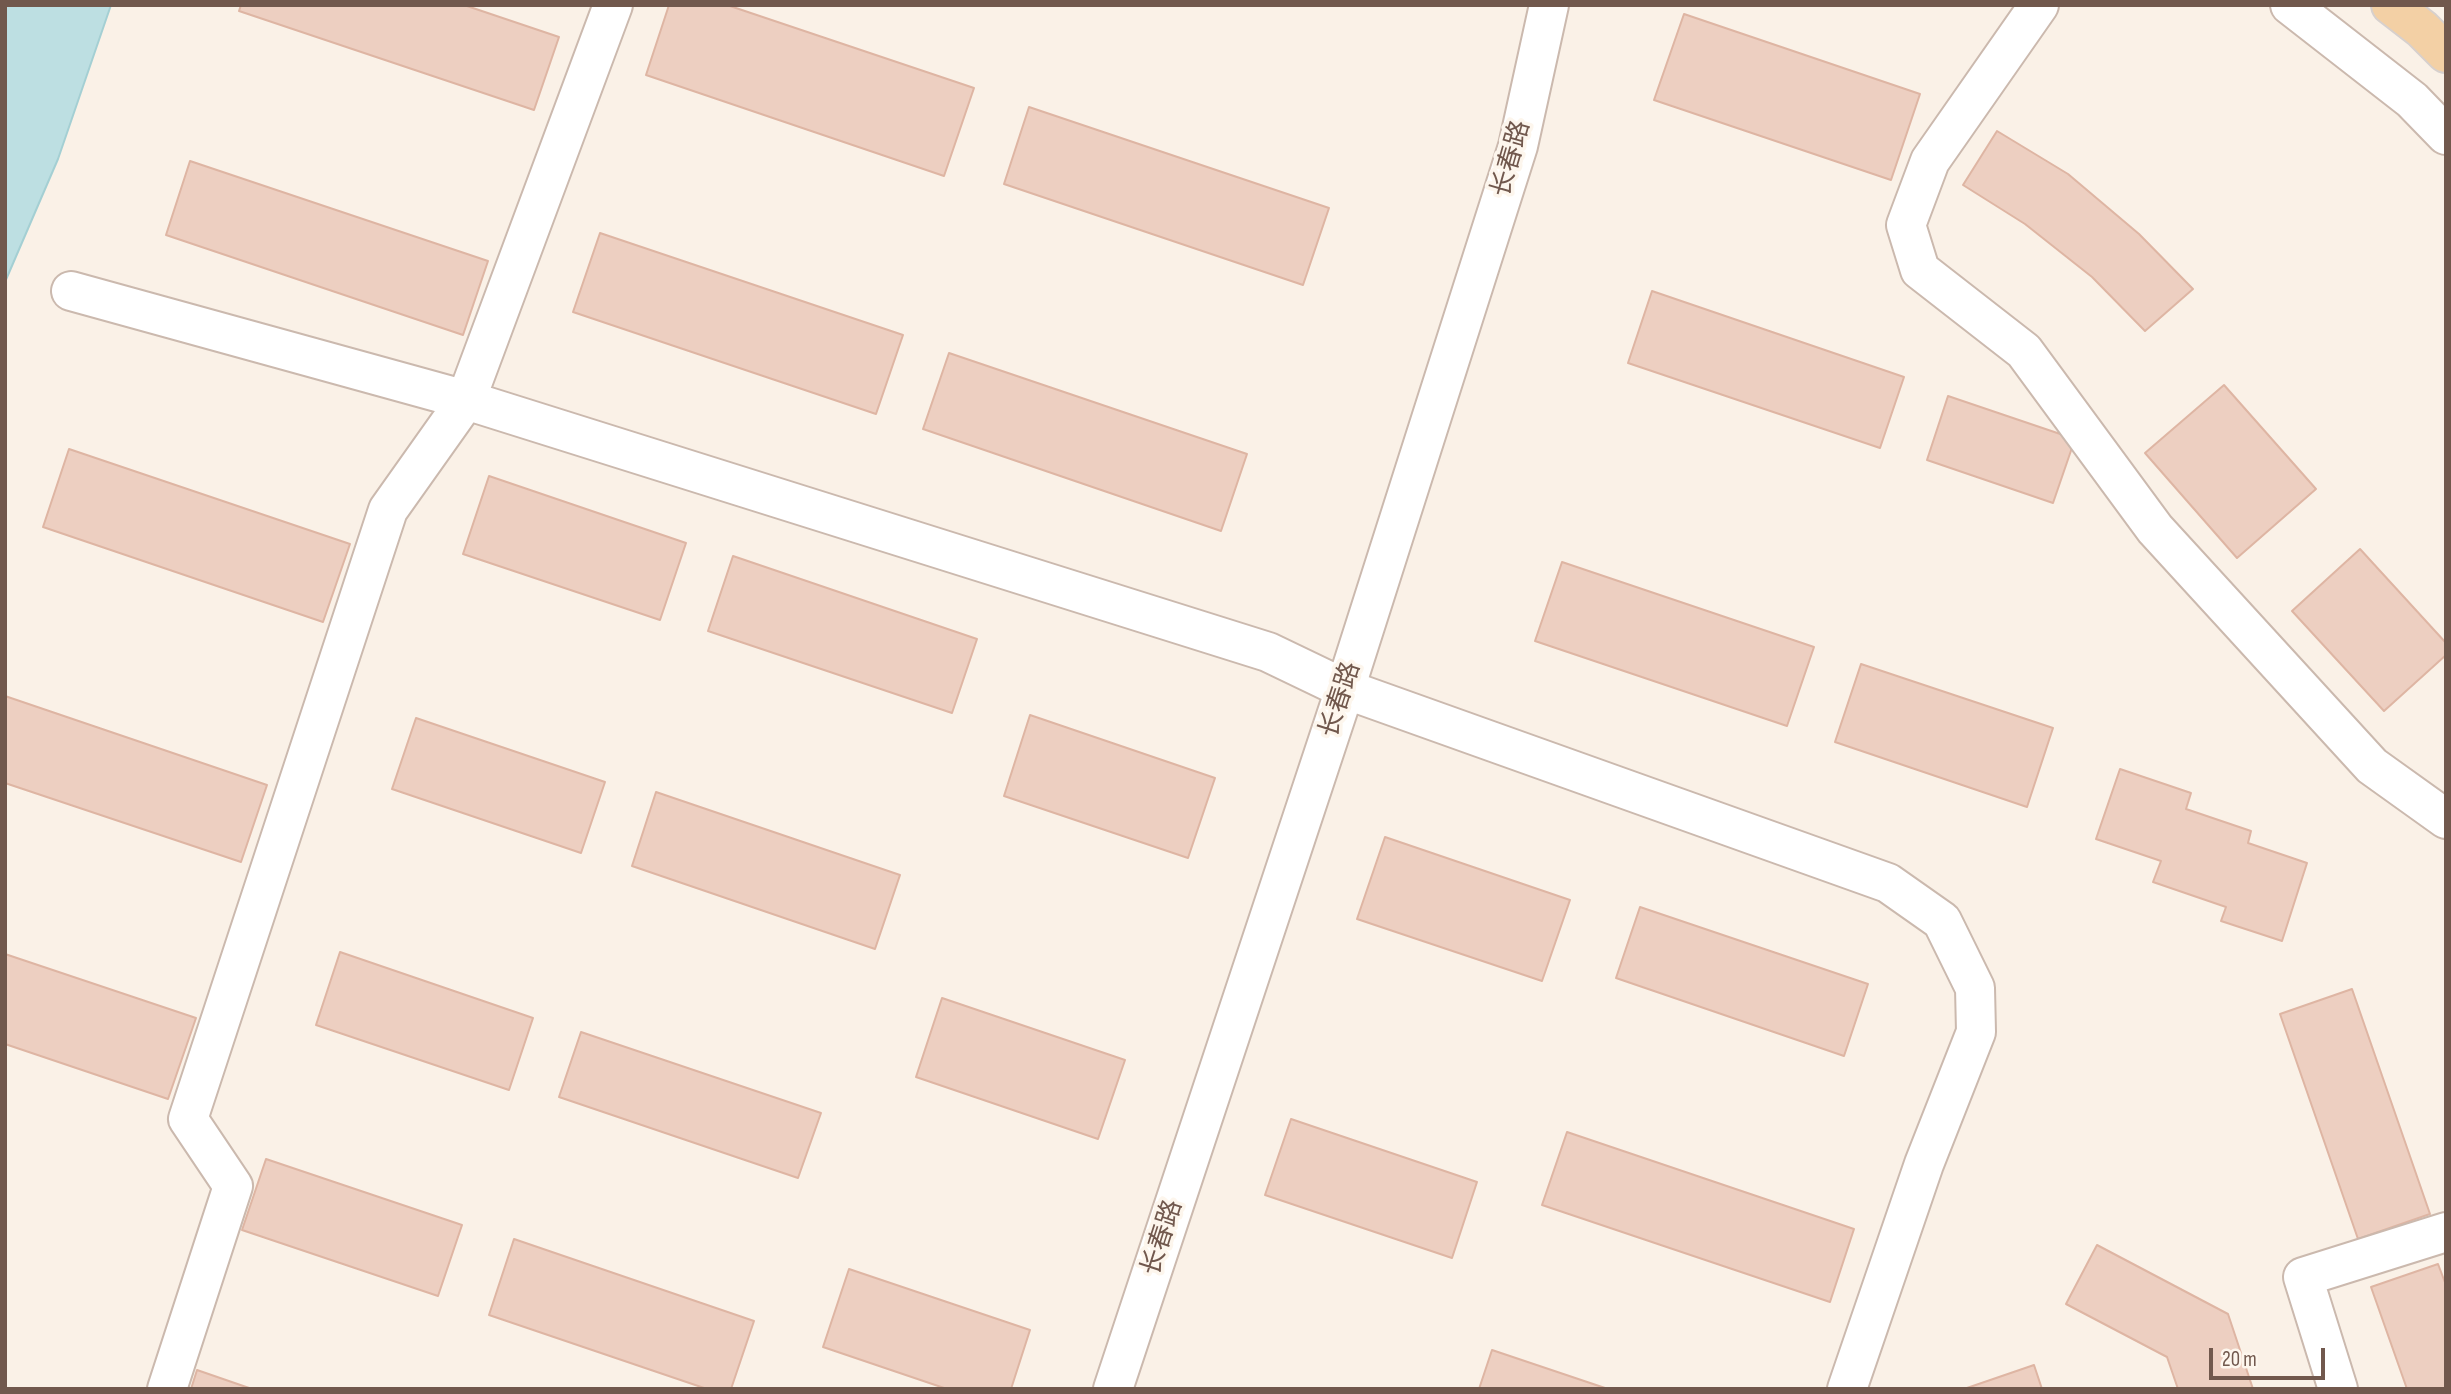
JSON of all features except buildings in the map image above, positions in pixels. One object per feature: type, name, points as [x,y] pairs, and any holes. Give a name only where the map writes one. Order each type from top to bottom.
[{"type":"main road","points":[[2390,5],[2422,29],[2446,53]]},
{"type":"street","points":[[167,1389],[233,1186],[188,1119],[388,510],[466,400],[613,5]]},
{"type":"street","name":"长春路","points":[[1114,1389],[1345,689],[1518,146],[1549,5]]},
{"type":"street","points":[[2039,5],[1930,161],[1906,225],[1920,270],[2024,351],[2155,529],[2372,766],[2446,819]]},
{"type":"street","points":[[2290,5],[2412,100],[2446,135]]},
{"type":"street","points":[[71,291],[466,400],[1268,652],[1345,689],[1888,883],[1942,920],[1975,988],[1976,1032],[1924,1164],[1847,1389]]},
{"type":"street","points":[[2338,1389],[2303,1277],[2446,1232]]},
{"type":"water","points":[[5,5],[111,5],[58,159],[5,282]]}]
